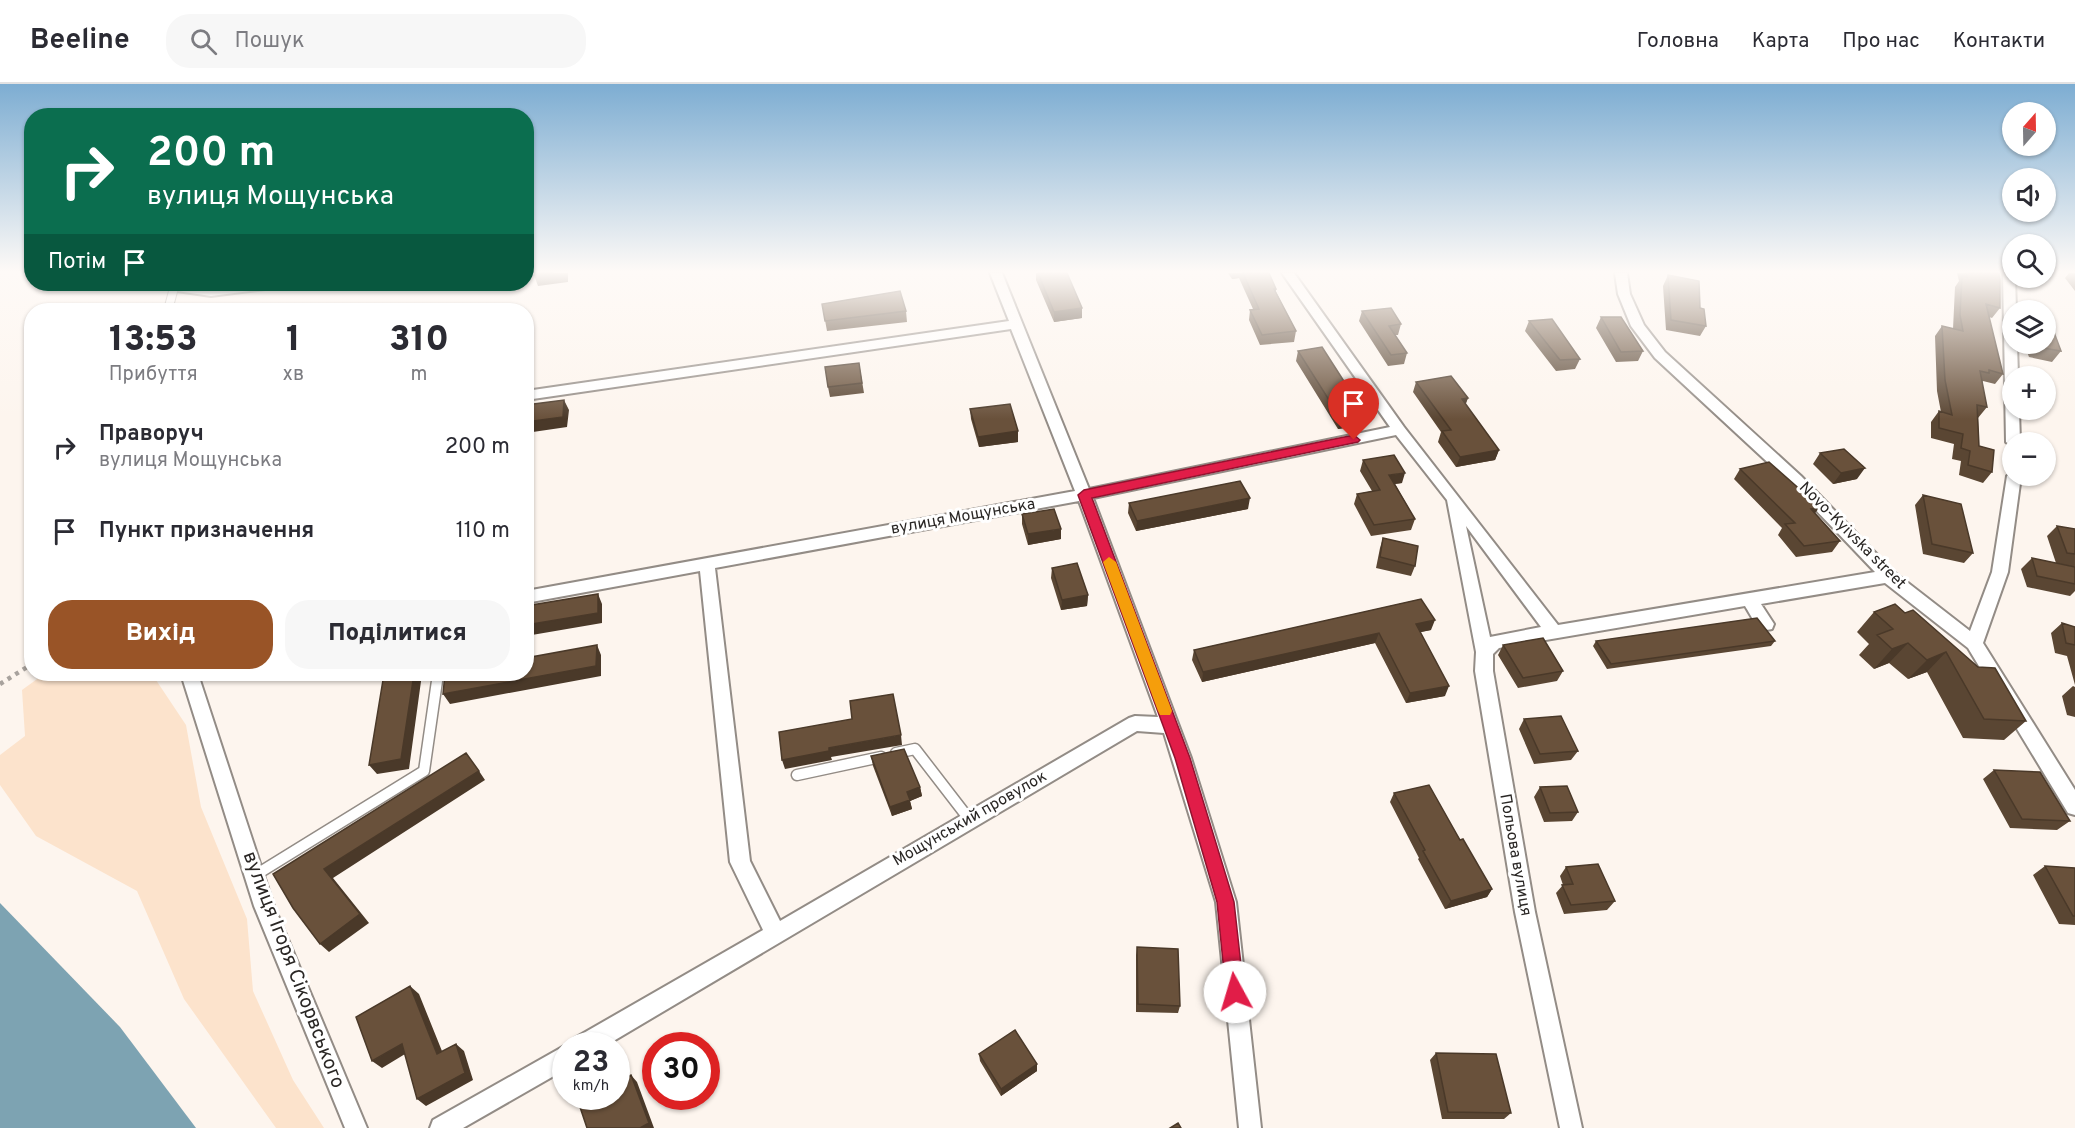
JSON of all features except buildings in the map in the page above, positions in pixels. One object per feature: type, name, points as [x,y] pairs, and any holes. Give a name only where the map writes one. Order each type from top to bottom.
[{"type":"street","points":[[1322,322],[1399,430],[1554,632]]},
{"type":"street","name":"Novo-Kyivska street","points":[[1636,322],[1660,355],[1796,480],[1888,576],[1974,643],[2075,807]]},
{"type":"street","points":[[2010,322],[2013,432]]},
{"type":"street","points":[[534,395],[1016,324],[1084,495],[1170,726],[1226,902],[1250,1128]]},
{"type":"street","name":"вулиця Мощунська","points":[[534,596],[1084,495],[1399,430]]},
{"type":"street","points":[[1974,643],[2000,572],[2013,486]]},
{"type":"street","name":"Польова вулиця","points":[[1451,495],[1485,652],[1484,671],[1525,912],[1571,1128]]},
{"type":"street","points":[[707,564],[740,862],[776,934]]},
{"type":"street","points":[[1485,652],[1494,642],[1750,601],[1888,576]]},
{"type":"street","points":[[1750,601],[1766,624]]},
{"type":"street","name":"вулиця Ігоря Сікорвського","points":[[191,681],[264,906],[356,1128]]},
{"type":"street","name":"Мощунський провулок","points":[[607,1032],[1135,723],[1170,726]]},
{"type":"street","points":[[441,1128],[552,1064]]},
{"type":"lane","points":[[254,876],[424,771],[437,681]]},
{"type":"lane","points":[[797,775],[915,749],[969,819]]},
{"type":"path","points":[[0,684],[24,669]]},
{"type":"shaded area","points":[[34,681],[157,681],[186,725],[201,807],[247,919],[253,991],[293,1080],[324,1128],[276,1128],[184,999],[137,891],[36,836],[0,785],[0,755],[25,736],[22,690]]},
{"type":"water","points":[[0,903],[120,1027],[196,1128],[0,1128]]},
{"type":"slow traffic","points":[[1109,562],[1165,711]]},
{"type":"route","points":[[1235,992],[1226,902],[1182,758],[1084,495],[1354,440]]}]
